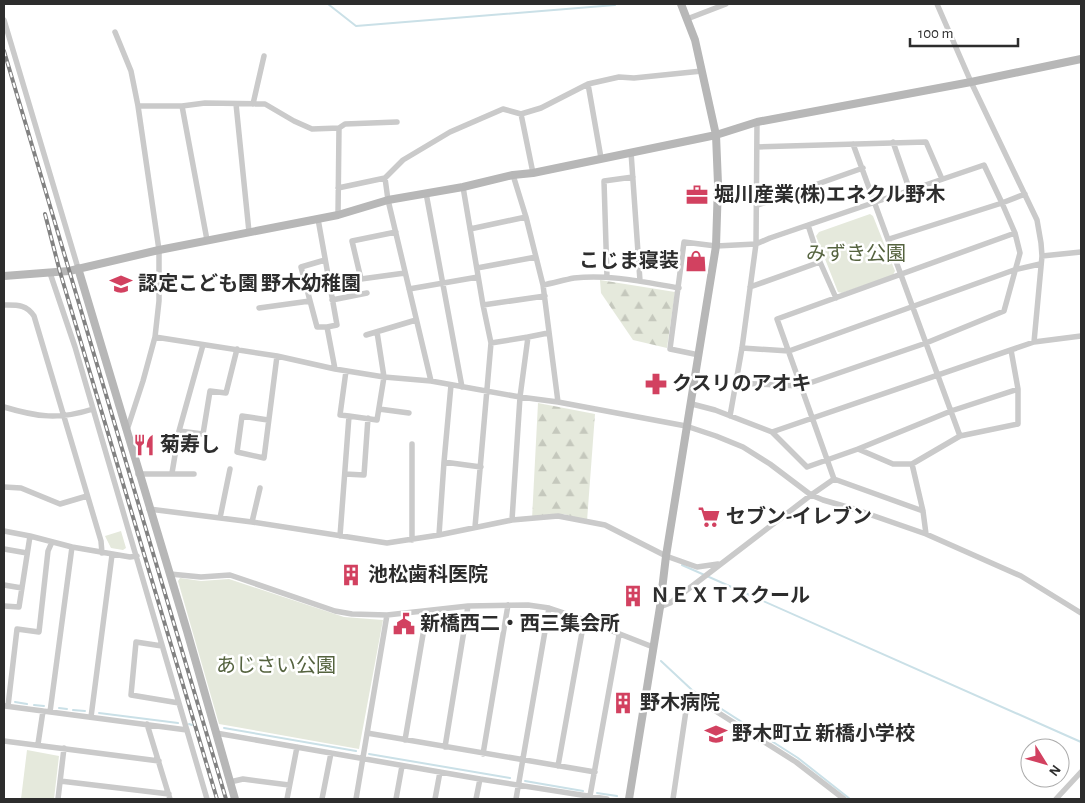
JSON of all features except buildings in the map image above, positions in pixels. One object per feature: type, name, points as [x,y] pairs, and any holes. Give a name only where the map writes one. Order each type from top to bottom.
[{"type":"street","points":[[629,799],[660,607],[686,426],[692,404],[716,246],[718,184],[716,135],[695,40],[682,4]]},
{"type":"street","points":[[687,20],[726,4]]},
{"type":"street","points":[[937,4],[971,82],[1037,220],[1042,256],[1034,342]]},
{"type":"street","points":[[4,20],[138,474],[170,574],[235,799]]},
{"type":"street","points":[[115,32],[131,71],[138,106],[159,250],[159,300],[155,337],[126,432]]},
{"type":"street","points":[[253,104],[264,56]]},
{"type":"street","points":[[4,276],[50,273],[78,268],[338,215],[388,200],[462,187],[513,175],[533,173],[716,135],[757,122],[971,82],[1081,58]]},
{"type":"street","points":[[338,188],[385,178],[403,160],[450,132],[503,109],[521,114],[541,108],[588,84],[619,77],[634,78],[702,71]]},
{"type":"street","points":[[588,84],[601,158]]},
{"type":"street","points":[[138,106],[182,106],[205,103],[264,104],[312,129],[339,128],[345,124],[396,122]]},
{"type":"street","points":[[236,104],[249,232]]},
{"type":"street","points":[[182,106],[208,240]]},
{"type":"street","points":[[521,114],[533,173]]},
{"type":"street","points":[[730,416],[742,348],[756,244],[758,205],[757,122]]},
{"type":"street","points":[[338,215],[339,128]]},
{"type":"street","points":[[893,142],[910,191]]},
{"type":"street","points":[[757,146],[926,142],[942,180]]},
{"type":"street","points":[[853,144],[960,436]]},
{"type":"street","points":[[632,152],[640,281]]},
{"type":"street","points":[[699,355],[670,349],[684,242],[716,246],[756,244],[984,165],[1015,233],[1020,253],[1004,311],[926,343],[801,386],[735,383]]},
{"type":"street","points":[[758,205],[863,168]]},
{"type":"street","points":[[513,175],[543,285],[558,402]]},
{"type":"street","points":[[607,277],[604,181],[633,177]]},
{"type":"street","points":[[385,178],[388,200],[431,381]]},
{"type":"street","points":[[462,187],[491,344],[475,527]]},
{"type":"street","points":[[426,193],[462,387]]},
{"type":"street","points":[[889,240],[1025,194]]},
{"type":"street","points":[[470,229],[526,217]]},
{"type":"street","points":[[318,219],[337,325],[317,327],[301,267],[325,260]]},
{"type":"street","points":[[808,226],[820,262],[836,298]]},
{"type":"street","points":[[396,232],[352,242],[361,279],[405,273]]},
{"type":"street","points":[[923,511],[834,479],[777,319],[1015,233]]},
{"type":"street","points":[[1042,256],[1081,252]]},
{"type":"street","points":[[477,268],[536,257]]},
{"type":"street","points":[[750,287],[820,262]]},
{"type":"street","points":[[742,348],[789,351],[1014,270],[1040,264]]},
{"type":"street","points":[[50,273],[75,347],[207,799]]},
{"type":"street","points":[[409,289],[478,277]]},
{"type":"street","points":[[543,285],[574,278],[607,277],[679,288]]},
{"type":"street","points":[[332,300],[367,293]]},
{"type":"street","points":[[483,305],[545,296]]},
{"type":"street","points":[[259,308],[310,301]]},
{"type":"street","points":[[4,305],[21,305],[30,310],[34,316],[102,553]]},
{"type":"street","points":[[366,335],[416,320]]},
{"type":"street","points":[[328,327],[335,369]]},
{"type":"street","points":[[346,371],[340,415],[377,420],[384,377],[376,332]]},
{"type":"street","points":[[491,344],[548,334]]},
{"type":"street","points":[[772,432],[1034,342],[1081,336]]},
{"type":"street","points":[[155,337],[277,356],[346,371],[384,377],[431,381],[558,402],[686,426],[743,448],[770,464],[811,495],[926,534],[1021,576],[1081,613]]},
{"type":"street","points":[[512,520],[520,397],[528,337]]},
{"type":"street","points":[[172,473],[179,431],[202,345]]},
{"type":"street","points":[[179,431],[203,434],[210,390],[226,393],[237,349]]},
{"type":"street","points":[[858,449],[893,464],[912,464],[960,436],[1018,424],[1018,389],[1011,350]]},
{"type":"street","points":[[268,420],[242,416],[237,452],[264,458],[277,356]]},
{"type":"street","points":[[439,536],[451,385]]},
{"type":"street","points":[[692,404],[772,432],[807,467],[858,449],[951,411],[1018,389]]},
{"type":"street","points":[[4,407],[24,413],[63,417],[93,409]]},
{"type":"street","points":[[379,409],[409,413]]},
{"type":"street","points":[[340,536],[349,416]]},
{"type":"street","points":[[345,474],[364,475],[368,418]]},
{"type":"street","points":[[412,444],[412,540]]},
{"type":"street","points":[[444,462],[481,466]]},
{"type":"street","points":[[912,464],[923,511],[926,534]]},
{"type":"street","points":[[220,518],[230,469]]},
{"type":"street","points":[[138,474],[194,474]]},
{"type":"street","points":[[660,607],[670,603],[718,564],[834,479]]},
{"type":"street","points":[[4,486],[21,488],[60,504],[87,496]]},
{"type":"street","points":[[252,522],[260,488]]},
{"type":"street","points":[[149,509],[252,522],[387,543],[439,536],[512,520],[558,516],[605,525],[666,556],[698,567],[718,564]]},
{"type":"street","points":[[4,531],[72,548],[130,557],[136,556]]},
{"type":"street","points":[[4,606],[19,607],[30,536]]},
{"type":"street","points":[[52,542],[48,551],[39,632],[18,629],[6,706],[187,730]]},
{"type":"street","points":[[50,712],[72,548]]},
{"type":"street","points":[[4,550],[27,553]]},
{"type":"street","points":[[91,717],[112,554]]},
{"type":"street","points":[[170,574],[201,577],[230,575],[335,611],[352,614],[387,616],[468,606],[528,605],[549,608],[653,647]]},
{"type":"street","points":[[4,585],[22,588]]},
{"type":"street","points":[[483,754],[508,605]]},
{"type":"street","points":[[445,747],[468,606]]},
{"type":"street","points":[[516,799],[549,608]]},
{"type":"street","points":[[405,740],[428,611]]},
{"type":"street","points":[[356,799],[387,616]]},
{"type":"street","points":[[558,766],[584,621]]},
{"type":"street","points":[[590,796],[620,635]]},
{"type":"street","points":[[162,646],[136,642],[131,695],[179,703]]},
{"type":"street","points":[[673,799],[688,697],[692,696],[796,762],[844,799]]},
{"type":"street","points":[[38,744],[43,711]]},
{"type":"street","points":[[60,781],[170,797],[147,724]]},
{"type":"street","points":[[216,733],[402,766],[607,799]]},
{"type":"street","points":[[367,733],[595,772]]},
{"type":"street","points":[[4,740],[159,761]]},
{"type":"street","points":[[287,799],[297,747]]},
{"type":"street","points":[[58,799],[64,748]]},
{"type":"street","points":[[322,799],[331,753]]},
{"type":"street","points":[[396,799],[402,766]]},
{"type":"street","points":[[435,799],[440,772]]},
{"type":"street","points":[[1056,799],[1081,772]]},
{"type":"street","points":[[230,782],[243,779],[289,785]]},
{"type":"street","points":[[476,799],[480,779]]},
{"type":"green space","name":"みずき公園","points":[[870,214],[873,216],[895,271],[893,275],[842,293],[838,292],[816,236],[819,232]]},
{"type":"green space","points":[[600,280],[675,292],[667,348],[633,340],[601,293]]},
{"type":"green space","points":[[538,403],[595,414],[587,521],[564,514],[532,519]]},
{"type":"green space","points":[[121,531],[126,548],[123,550],[111,548],[105,536]]},
{"type":"green space","name":"あじさい公園","points":[[180,578],[201,581],[229,579],[344,617],[383,620],[359,749],[219,724],[178,581]]},
{"type":"green space","points":[[27,750],[59,756],[54,799],[21,799]]},
{"type":"waterway","points":[[328,4],[356,26],[615,5]]},
{"type":"waterway","points":[[682,565],[1081,742]]},
{"type":"waterway","points":[[661,661],[692,690],[798,758],[850,799]]},
{"type":"waterway","points":[[15,702],[27,704]]},
{"type":"waterway","points":[[34,705],[44,706]]},
{"type":"waterway","points":[[59,708],[67,709]]},
{"type":"waterway","points":[[73,710],[85,711]]},
{"type":"waterway","points":[[99,713],[178,723]]},
{"type":"waterway","points":[[224,728],[356,751]]},
{"type":"waterway","points":[[369,754],[510,778]]},
{"type":"waterway","points":[[525,781],[583,791]]},
{"type":"waterway","points":[[597,793],[617,796]]},
{"type":"railway","points":[[4,51],[226,799]]},
{"type":"railway","points":[[45,214],[60,272],[217,799]]},
{"type":"place","name":"堀川産業(株)エネクル野木","points":[[697,195]]},
{"type":"place","name":"こじま寝装","points":[[696,261]]},
{"type":"place","name":"認定こども園 野木幼稚園","points":[[121,284]]},
{"type":"place","name":"クスリのアオキ","points":[[656,384]]},
{"type":"place","name":"菊寿し","points":[[144,445]]},
{"type":"place","name":"セブン-イレブン","points":[[709,517]]},
{"type":"place","name":"池松歯科医院","points":[[351,575]]},
{"type":"place","name":"ＮＥＸＴスクール","points":[[633,596]]},
{"type":"place","name":"新橋西二・西三集会所","points":[[404,624]]},
{"type":"place","name":"野木病院","points":[[623,703]]},
{"type":"place","name":"野木町立 新橋小学校","points":[[716,734]]}]
